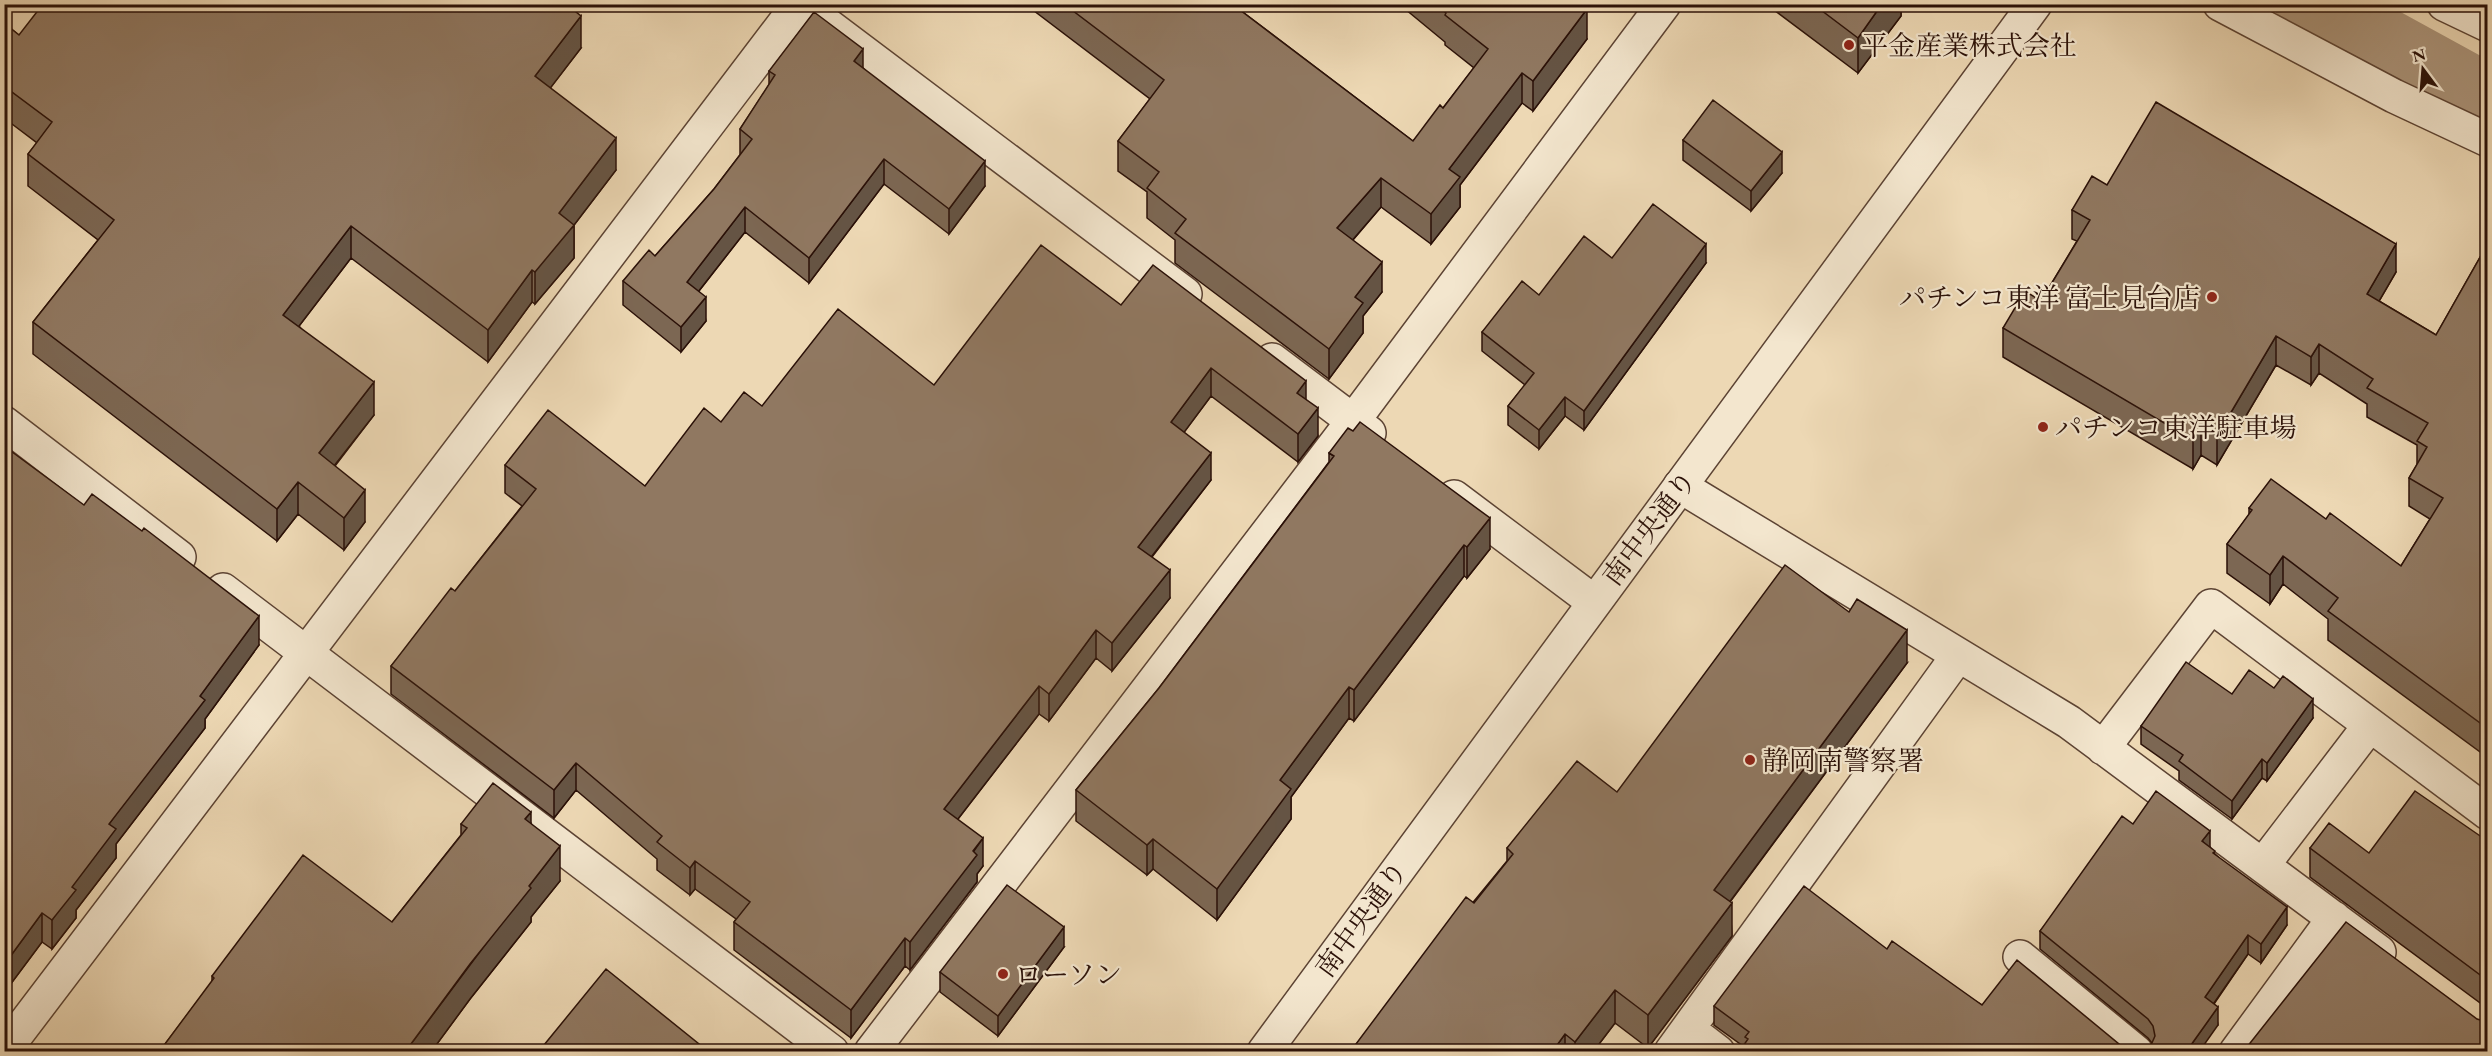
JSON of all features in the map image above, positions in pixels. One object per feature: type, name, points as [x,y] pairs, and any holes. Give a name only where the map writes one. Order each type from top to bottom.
[{"type":"street","points":[[4,1051],[800,4],[1210,313]]},
{"type":"street","points":[[871,1052],[1353,421],[1665,4]]},
{"type":"street","name":"南中央通り","points":[[1264,1052],[2035,4]]},
{"type":"street","points":[[2220,4],[2394,96],[2487,140]]},
{"type":"street","points":[[2444,4],[2487,25]]},
{"type":"street","points":[[1248,342],[1390,449]]},
{"type":"street","points":[[4,423],[832,1052]]},
{"type":"street","points":[[1427,477],[1594,602]]},
{"type":"street","points":[[1680,486],[1957,657],[2069,722],[2401,968]]},
{"type":"street","points":[[2103,748],[2211,606],[2487,813]]},
{"type":"street","points":[[1718,1052],[1679,1040],[1957,657]]},
{"type":"street","points":[[2263,865],[2370,725]]},
{"type":"street","points":[[2236,1052],[2334,918]]},
{"type":"street","points":[[2020,957],[2136,1052]]},
{"type":"building","points":[[43,4],[566,4],[581,16],[535,76],[616,138],[559,213],[574,225],[535,272],[532,270],[488,330],[351,226],[283,315],[374,382],[319,453],[365,490],[344,518],[298,482],[277,509],[33,322],[114,220],[28,154],[52,122],[4,86],[4,23],[19,35]]},
{"type":"building","points":[[1064,4],[1232,4],[1413,141],[1440,105],[1443,108],[1488,49],[1445,15],[1446,13],[1436,4],[1529,4],[1536,10],[1540,4],[1581,4],[1587,9],[1533,81],[1522,73],[1449,169],[1460,177],[1431,214],[1381,178],[1337,228],[1382,262],[1355,297],[1363,303],[1329,349],[1175,233],[1186,219],[1147,188],[1159,172],[1118,141],[1164,80]]},
{"type":"building","points":[[1813,4],[1882,4],[1858,38]]},
{"type":"building","points":[[814,12],[863,49],[854,61],[985,161],[949,209],[884,159],[809,258],[745,207],[687,282],[706,297],[681,327],[623,281],[649,250],[655,256],[714,189],[752,139],[740,129],[775,75],[769,71]]},
{"type":"building","points":[[1713,100],[1782,152],[1751,191],[1683,140]]},
{"type":"building","points":[[2156,102],[2396,244],[2367,294],[2436,335],[2487,245],[2487,728],[2328,611],[2338,598],[2283,556],[2270,575],[2227,544],[2252,510],[2249,508],[2271,479],[2326,519],[2330,513],[2401,566],[2443,498],[2409,478],[2427,447],[2417,441],[2428,423],[2367,388],[2373,379],[2319,344],[2311,357],[2276,336],[2217,436],[2201,427],[2193,440],[2003,328],[2025,291],[2041,301],[2090,220],[2072,210],[2092,176],[2107,185]]},
{"type":"building","points":[[1653,204],[1706,244],[1584,411],[1565,397],[1539,430],[1508,406],[1534,373],[1482,332],[1522,281],[1539,295],[1584,236],[1612,258]]},
{"type":"building","points":[[1041,245],[1121,305],[1153,265],[1306,381],[1297,393],[1318,408],[1298,434],[1211,368],[1171,422],[1211,453],[1138,547],[1170,570],[1112,643],[1096,630],[1049,694],[1039,686],[944,809],[983,838],[973,851],[977,855],[910,942],[905,938],[851,1010],[734,922],[750,902],[695,861],[690,868],[657,842],[662,836],[576,763],[554,790],[391,666],[451,588],[455,591],[536,489],[505,465],[548,410],[645,486],[704,408],[721,422],[744,392],[762,406],[838,309],[934,385]]},
{"type":"building","points":[[1360,422],[1490,518],[1467,547],[1464,545],[1354,690],[1349,687],[1280,780],[1291,789],[1217,889],[1153,839],[1147,845],[1076,790],[1159,688],[1334,456],[1329,453],[1348,428],[1353,431]]},
{"type":"building","points":[[4,446],[84,505],[92,494],[142,531],[144,528],[259,616],[200,696],[205,700],[109,824],[116,829],[72,887],[76,890],[52,920],[42,913],[4,965]]},
{"type":"building","points":[[1785,565],[1849,612],[1857,599],[1907,630],[1714,890],[1732,903],[1648,1015],[1615,990],[1575,1042],[1565,1034],[1552,1052],[1350,1052],[1466,897],[1474,903],[1513,854],[1507,848],[1577,761],[1617,792]]},
{"type":"building","points":[[2186,662],[2232,694],[2249,670],[2274,688],[2283,676],[2313,699],[2267,763],[2262,759],[2232,801],[2179,761],[2183,755],[2141,726]]},
{"type":"building","points":[[493,783],[531,812],[525,819],[560,846],[529,886],[531,888],[470,964],[405,1052],[159,1052],[214,978],[212,976],[303,855],[392,922],[467,828],[461,824]]},
{"type":"building","points":[[2156,791],[2210,831],[2202,841],[2215,851],[2213,853],[2287,907],[2261,944],[2248,935],[2205,997],[2218,1007],[2186,1052],[2138,1052],[2151,1045],[2155,1036],[2153,1026],[2148,1019],[2040,931],[2122,816],[2133,824]]},
{"type":"building","points":[[2415,791],[2486,840],[2487,838],[2487,980],[2310,848],[2329,823],[2369,853]]},
{"type":"building","points":[[1007,885],[1064,927],[998,1016],[940,972]]},
{"type":"building","points":[[1804,886],[1887,949],[1892,941],[1982,1005],[2017,960],[2124,1048],[2132,1052],[1739,1052],[1748,1039],[1745,1037],[1749,1032],[1714,1006]]},
{"type":"building","points":[[2346,922],[2477,1019],[2487,1022],[2487,1052],[2243,1052]]},
{"type":"building","points":[[606,969],[709,1052],[552,1052],[544,1045]]},
{"type":"waterway","points":[[2311,4],[2470,91],[2488,97]]},
{"type":"place","name":"平金産業株式会社","points":[[1849,45]]},
{"type":"place","name":"パチンコ東洋 富士見台店","points":[[2212,297]]},
{"type":"place","name":"パチンコ東洋駐車場","points":[[2043,427]]},
{"type":"place","name":"静岡南警察署","points":[[1750,760]]},
{"type":"place","name":"ローソン","points":[[1003,974]]}]
